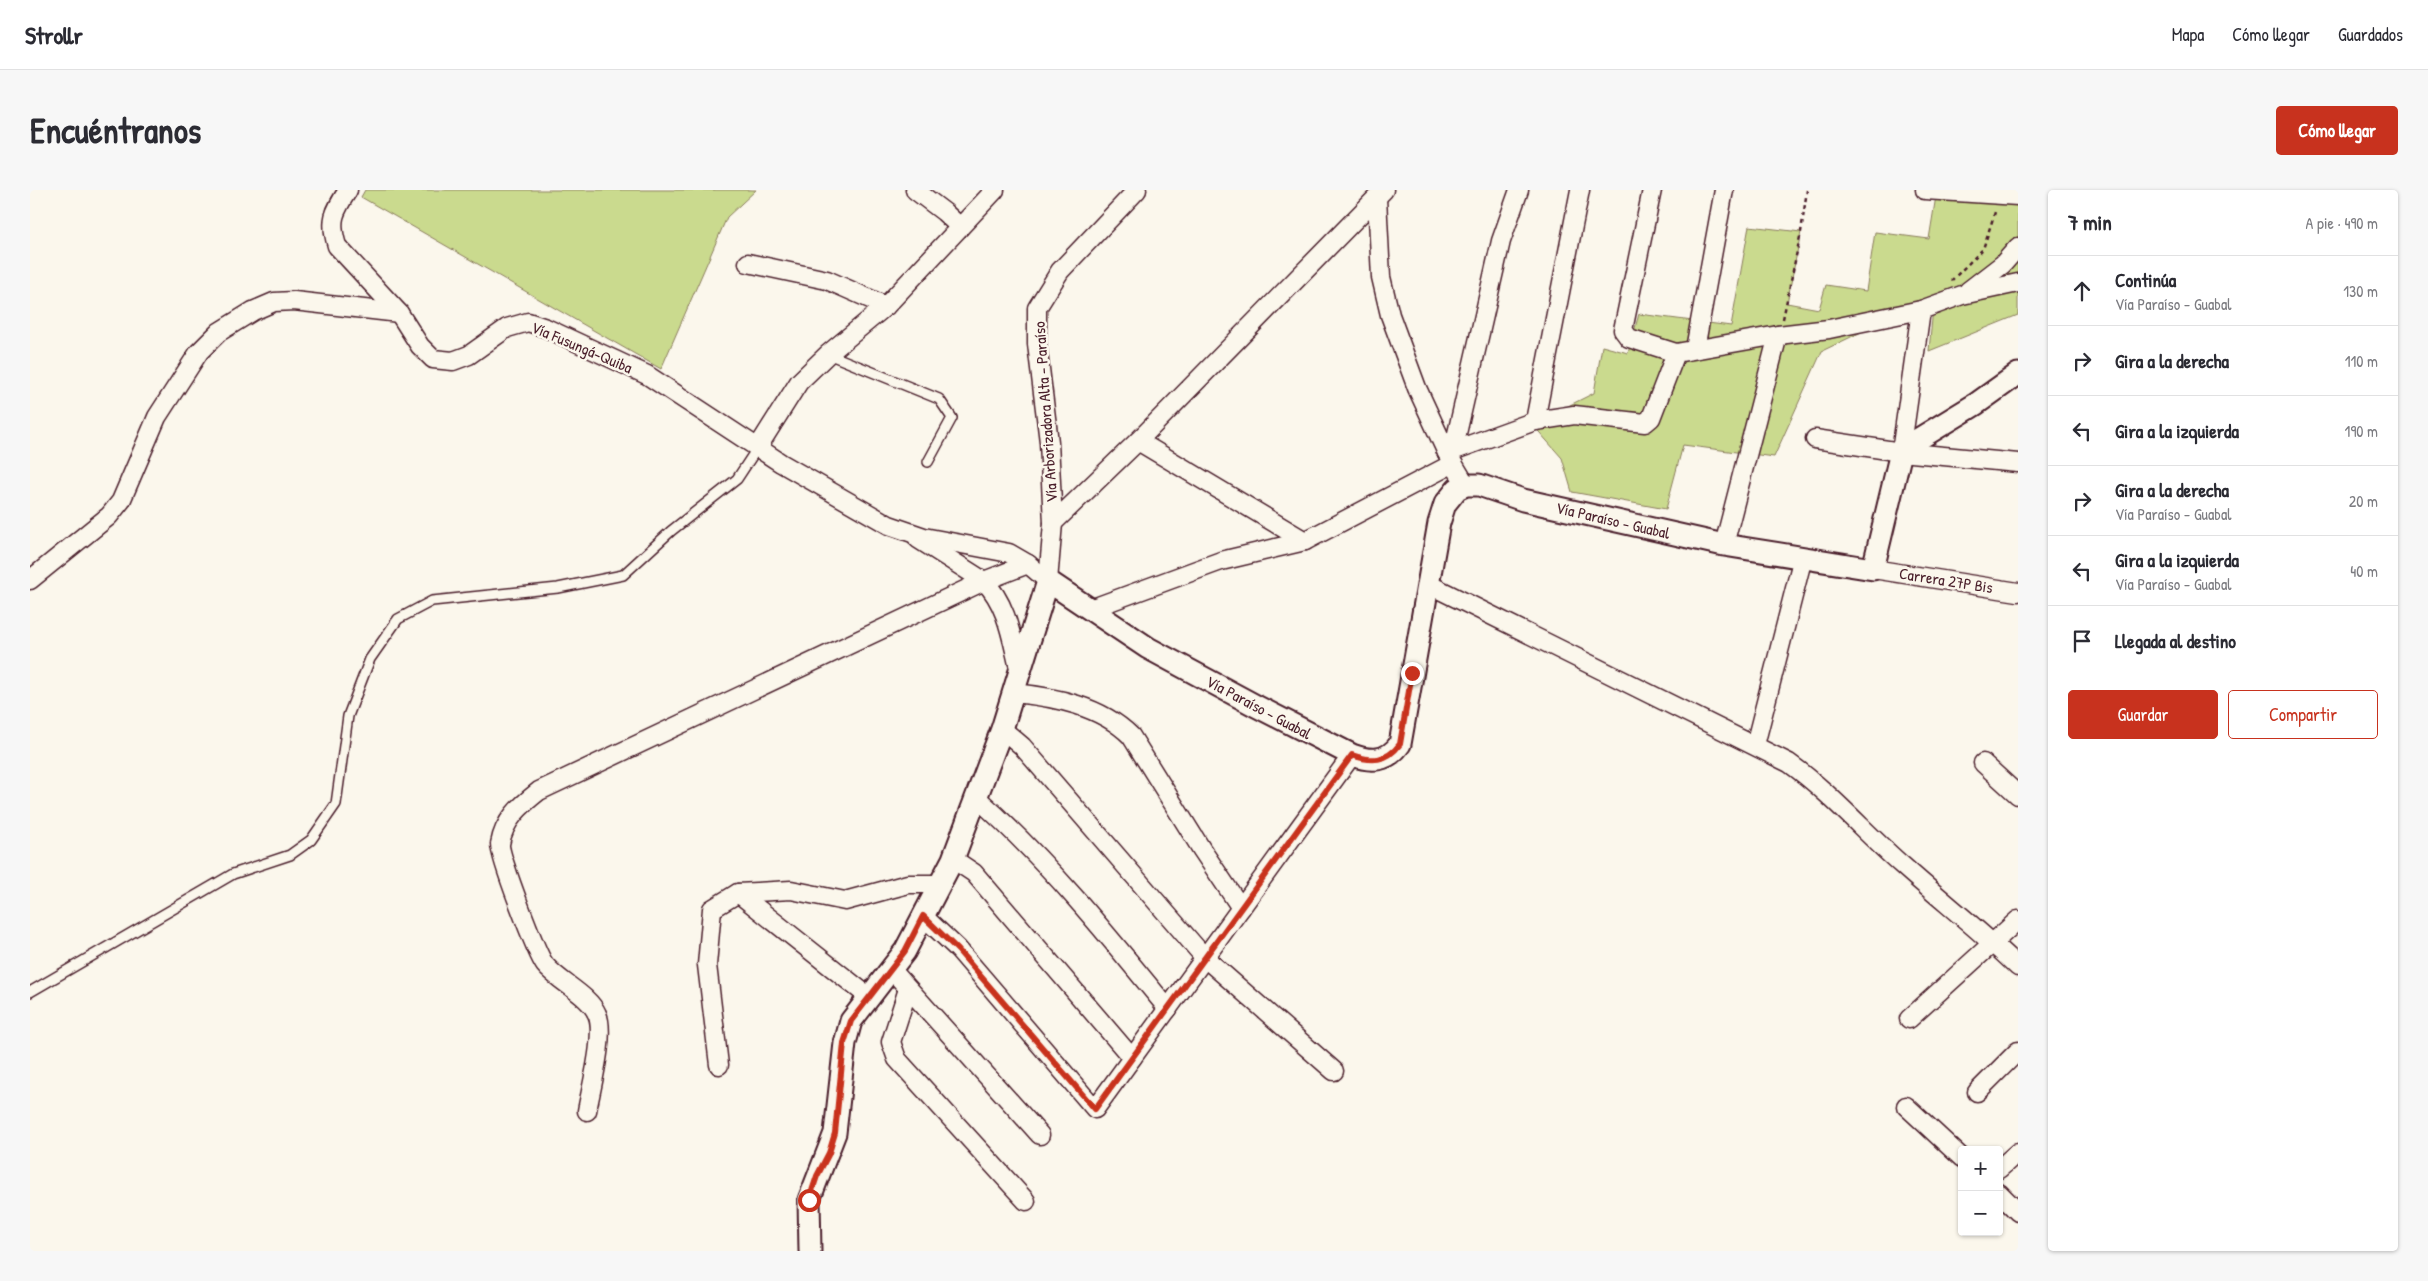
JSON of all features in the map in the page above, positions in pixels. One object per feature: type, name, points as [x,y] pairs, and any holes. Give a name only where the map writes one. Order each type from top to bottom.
[{"type":"street","name":"Vía Fusungá-Quiba","points":[[348,190],[332,217],[332,232],[337,246],[399,314],[420,346],[433,359],[453,361],[469,356],[507,328],[528,322],[546,328],[647,375],[758,448],[889,525],[907,532]]},
{"type":"street","points":[[915,190],[960,227]]},
{"type":"street","points":[[758,448],[799,382],[828,354],[886,306],[995,190]]},
{"type":"street","name":"Vía Arborizadora Alta - Paraíso","points":[[1048,581],[1052,524],[1050,442],[1036,344],[1037,308],[1060,271],[1136,190]]},
{"type":"street","points":[[1450,456],[1501,242],[1519,190]]},
{"type":"street","points":[[1535,421],[1580,190]]},
{"type":"street","points":[[1652,190],[1623,330],[1630,338],[1676,353],[1778,335],[1830,329],[1921,310],[1962,295],[2018,283]]},
{"type":"street","points":[[1695,349],[1724,190]]},
{"type":"street","points":[[1925,190],[2018,196]]},
{"type":"street","points":[[1052,524],[1138,441],[1380,194]]},
{"type":"street","points":[[1380,194],[1384,295],[1417,388],[1466,485]]},
{"type":"street","points":[[1962,295],[2003,264],[2018,247]]},
{"type":"street","points":[[748,263],[827,280],[886,306]]},
{"type":"street","points":[[30,580],[109,516],[121,501],[157,418],[199,352],[219,332],[253,311],[274,302],[294,301],[399,314]]},
{"type":"street","points":[[1873,569],[1901,452],[1921,310]]},
{"type":"street","points":[[1724,545],[1778,335]]},
{"type":"street","points":[[1090,609],[1221,561],[1305,541],[1450,456],[1535,421],[1574,415],[1645,423],[1651,418],[1676,353]]},
{"type":"street","points":[[1901,452],[1976,404],[2018,374]]},
{"type":"street","points":[[1815,439],[1901,452],[2018,463]]},
{"type":"street","points":[[1138,441],[1305,541]]},
{"type":"street","name":"Vía Paraíso - Guabal","points":[[1048,581],[1148,648],[1352,755],[1365,760],[1380,760],[1393,753],[1400,744],[1439,523],[1445,504],[1457,489],[1466,485],[1479,486],[1523,500],[1724,545],[1873,569]]},
{"type":"street","points":[[810,1251],[809,1200],[817,1176],[829,1153],[835,1133],[844,1043],[851,1021],[905,951],[953,859],[1002,729],[1048,581],[1028,564],[1009,553],[907,532]]},
{"type":"street","points":[[907,532],[984,581],[1002,605],[1020,672]]},
{"type":"street","points":[[1755,745],[1803,557]]},
{"type":"street","points":[[587,1111],[601,1029],[597,1014],[591,1005],[552,973],[543,963],[533,939],[499,847],[504,828],[516,810],[539,791],[984,581],[1028,564]]},
{"type":"street","name":"Carrera 27P Bis","points":[[1873,569],[2018,592]]},
{"type":"street","points":[[1428,584],[1789,763],[1819,785],[1902,866],[1993,943],[2018,967]]},
{"type":"street","points":[[1014,693],[1050,697],[1082,707],[1120,725],[1131,736],[1202,850],[1241,908]]},
{"type":"street","points":[[1002,729],[1022,746],[1205,958],[1334,1070]]},
{"type":"street","points":[[923,916],[958,950],[1095,1109],[1352,755]]},
{"type":"street","points":[[1984,763],[2018,795]]},
{"type":"street","points":[[976,797],[1014,831],[1077,897],[1168,1009]]},
{"type":"street","points":[[953,859],[974,873],[1132,1058]]},
{"type":"street","points":[[719,1065],[707,965],[712,909],[738,893],[791,890],[845,902],[908,884],[940,884]]},
{"type":"street","points":[[738,893],[869,997]]},
{"type":"street","points":[[1909,1020],[2018,920]]},
{"type":"street","points":[[891,969],[1040,1135]]},
{"type":"street","points":[[908,989],[891,1042],[897,1059],[1026,1201]]},
{"type":"street","points":[[1977,1092],[2018,1051]]},
{"type":"street","points":[[1906,1106],[1958,1154]]},
{"type":"street","points":[[2003,1165],[2018,1152]]},
{"type":"street","points":[[2003,1197],[2018,1212]]},
{"type":"lane","points":[[828,354],[939,399],[952,418],[928,462]]},
{"type":"lane","points":[[30,992],[233,874],[290,855],[311,840],[336,804],[348,716],[370,659],[398,619],[432,602],[558,588],[623,575],[671,531],[737,479],[758,448]]},
{"type":"path","points":[[1778,335],[1787,304],[1807,190]]},
{"type":"path","points":[[1948,283],[1983,249],[2000,196]]},
{"type":"green space","points":[[365,190],[756,190],[727,217],[661,369],[361,197]]},
{"type":"green space","points":[[1937,190],[2018,190],[2018,315],[1929,351],[1934,297],[1822,351],[1774,457],[1683,445],[1666,509],[1572,492],[1562,458],[1532,424],[1594,393],[1602,346],[1628,353],[1639,314],[1731,326],[1749,226],[1801,232],[1787,303],[1819,309],[1826,285],[1866,291],[1875,232],[1929,239]]},
{"type":"route","points":[[809,1200],[817,1176],[829,1153],[835,1133],[844,1043],[851,1021],[905,951],[923,916],[958,950],[1095,1109],[1352,755],[1365,760],[1380,760],[1393,753],[1400,744],[1412,673]]}]
